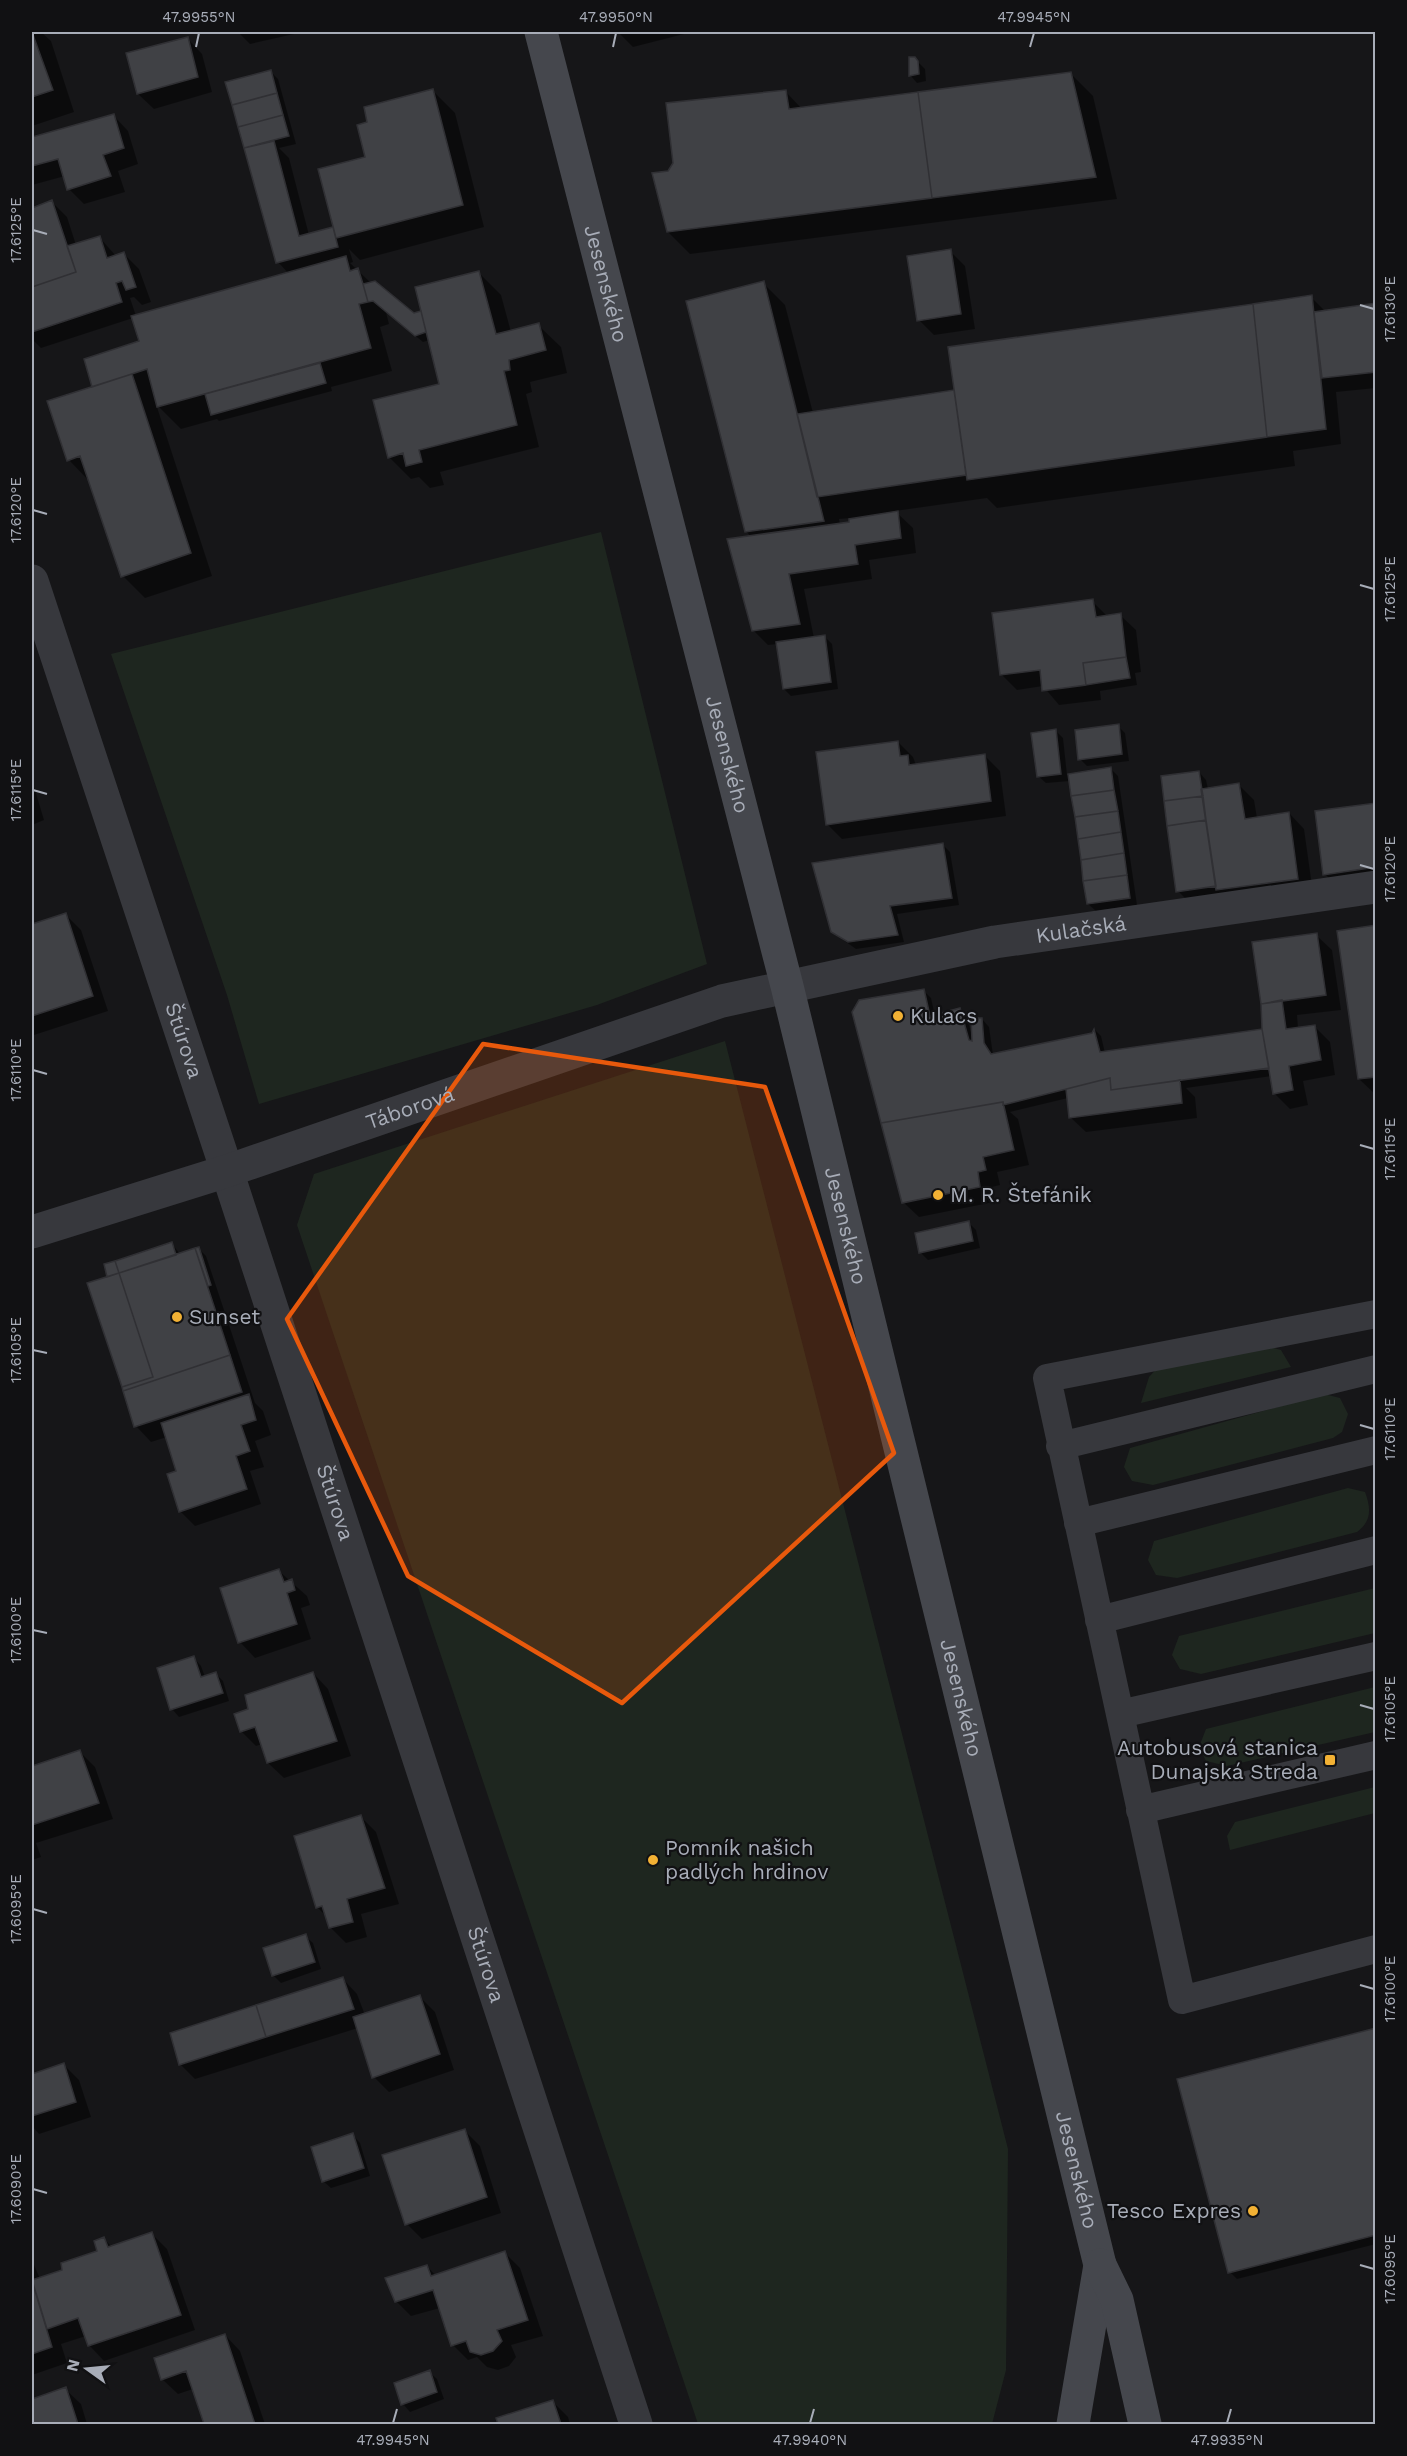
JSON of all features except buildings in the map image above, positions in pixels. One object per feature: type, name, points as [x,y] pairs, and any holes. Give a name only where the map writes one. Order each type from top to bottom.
[{"type":"street","name":"Jesenského","points":[[541,32],[787,986],[1100,2265],[1073,2424]]},
{"type":"street","name":"Štúrova","points":[[32,581],[636,2424]]},
{"type":"street","name":"Kulačská","points":[[787,986],[995,942],[1376,887]]},
{"type":"street","name":"Táborová","points":[[32,1232],[227,1171],[722,1001],[787,986]]},
{"type":"street","points":[[1100,2265],[1118,2300],[1145,2424]]},
{"type":"lane","points":[[1376,1314],[1047,1378],[1182,2000],[1376,1949]]},
{"type":"lane","points":[[1060,1446],[1376,1369]]},
{"type":"lane","points":[[1078,1523],[1376,1450]]},
{"type":"lane","points":[[1100,1620],[1376,1550]]},
{"type":"lane","points":[[1120,1714],[1376,1656]]},
{"type":"lane","points":[[1140,1810],[1376,1755]]},
{"type":"highlighted area","points":[[483,1044],[765,1087],[894,1453],[622,1703],[408,1576],[287,1319]]},
{"type":"shaded area","points":[[601,532],[707,964],[597,1005],[259,1104],[227,995],[111,654]]},
{"type":"shaded area","points":[[725,1041],[1008,2149],[1006,2370],[992,2424],[698,2424],[297,1225],[314,1174]]},
{"type":"shaded area","points":[[1270,1347],[1281,1350],[1291,1367],[1141,1403],[1149,1377],[1162,1363]]},
{"type":"shaded area","points":[[1324,1394],[1340,1398],[1348,1414],[1342,1432],[1333,1438],[1153,1485],[1132,1481],[1124,1467],[1130,1448]]},
{"type":"shaded area","points":[[1348,1488],[1365,1492],[1368,1503],[1368,1519],[1357,1532],[1177,1578],[1156,1575],[1148,1560],[1154,1541]]},
{"type":"shaded area","points":[[1375,1588],[1375,1633],[1201,1674],[1180,1669],[1172,1655],[1179,1636]]},
{"type":"shaded area","points":[[1375,1687],[1375,1732],[1227,1766],[1206,1761],[1199,1747],[1206,1729]]},
{"type":"shaded area","points":[[1375,1787],[1375,1813],[1230,1850],[1227,1836],[1235,1822]]},
{"type":"place","name":"Kulacs","points":[[898,1016]]},
{"type":"place","name":"M. R. Štefánik","points":[[938,1195]]},
{"type":"place","name":"Sunset","points":[[177,1317]]},
{"type":"place","name":"Autobusová stanica Dunajská Streda","points":[[1330,1760]]},
{"type":"place","name":"Pomník našich padlých hrdinov","points":[[653,1860]]},
{"type":"place","name":"Tesco Expres","points":[[1253,2211]]}]
